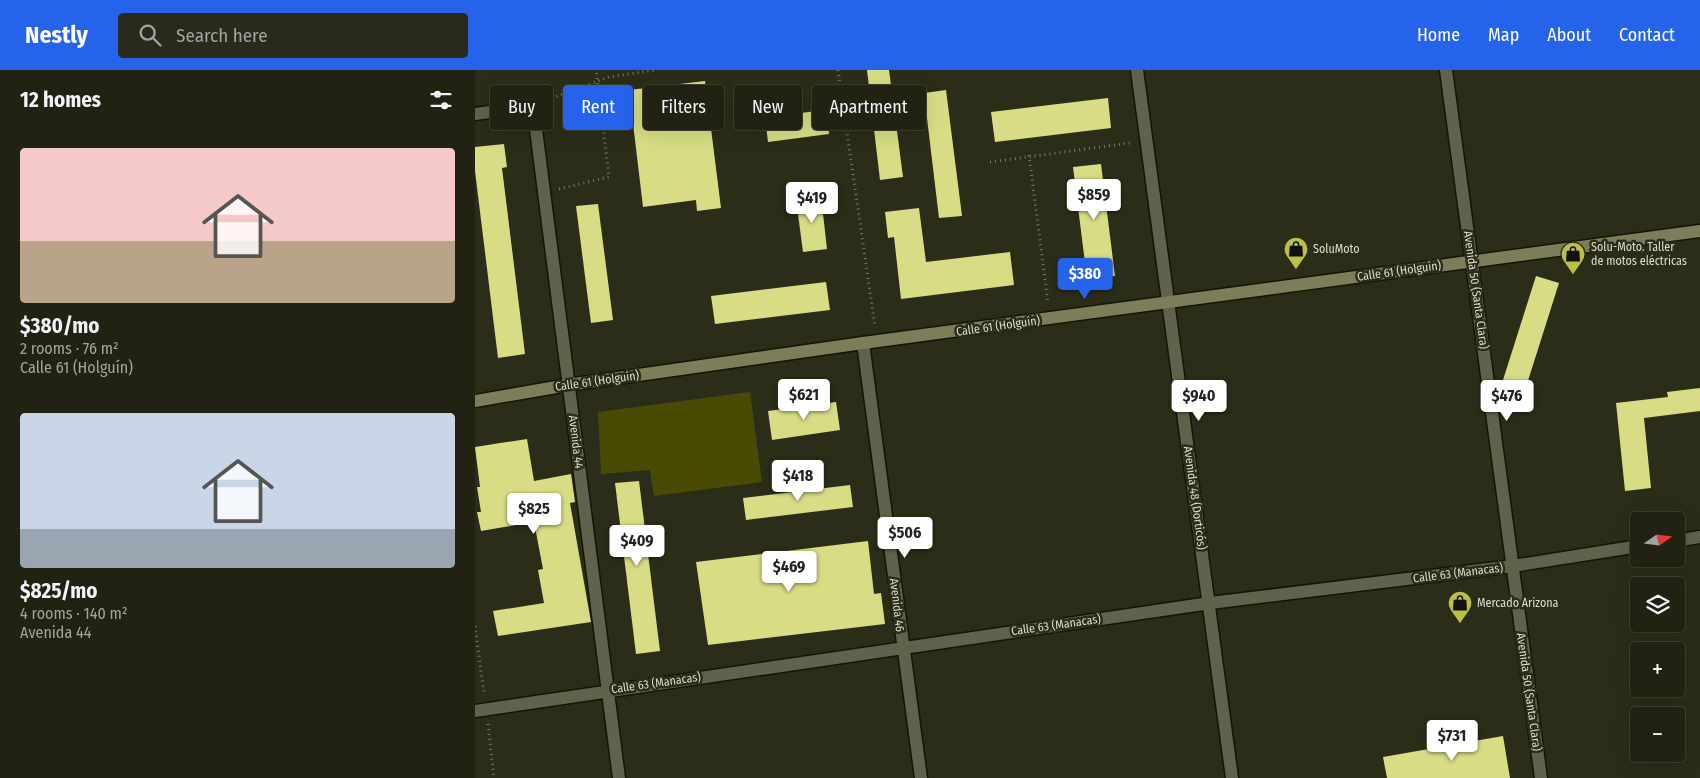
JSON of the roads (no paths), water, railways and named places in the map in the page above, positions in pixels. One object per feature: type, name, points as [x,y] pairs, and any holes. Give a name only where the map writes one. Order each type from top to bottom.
[{"type":"street","name":"Avenida 48 (Dorticós)","points":[[1137,70],[1145,141],[1169,302],[1232,778]]},
{"type":"street","name":"Avenida 50 (Santa Clara)","points":[[1447,70],[1541,778]]},
{"type":"street","name":"Avenida 44","points":[[475,114],[533,106],[619,778]]},
{"type":"street","name":"Calle 61 (Holguín)","points":[[475,401],[569,385],[863,343],[1700,231]]},
{"type":"street","name":"Avenida 46","points":[[863,343],[921,778]]},
{"type":"street","points":[[1685,540],[1700,537]]},
{"type":"street","name":"Calle 63 (Manacas)","points":[[475,711],[607,690],[1210,603],[1513,566],[1630,547]]},
{"type":"place","name":"SoluMoto","points":[[1296,270]]},
{"type":"place","name":"Solu-Moto. Taller de motos eléctricas","points":[[1573,275]]},
{"type":"place","name":"Mercado Arizona","points":[[1460,624]]}]
